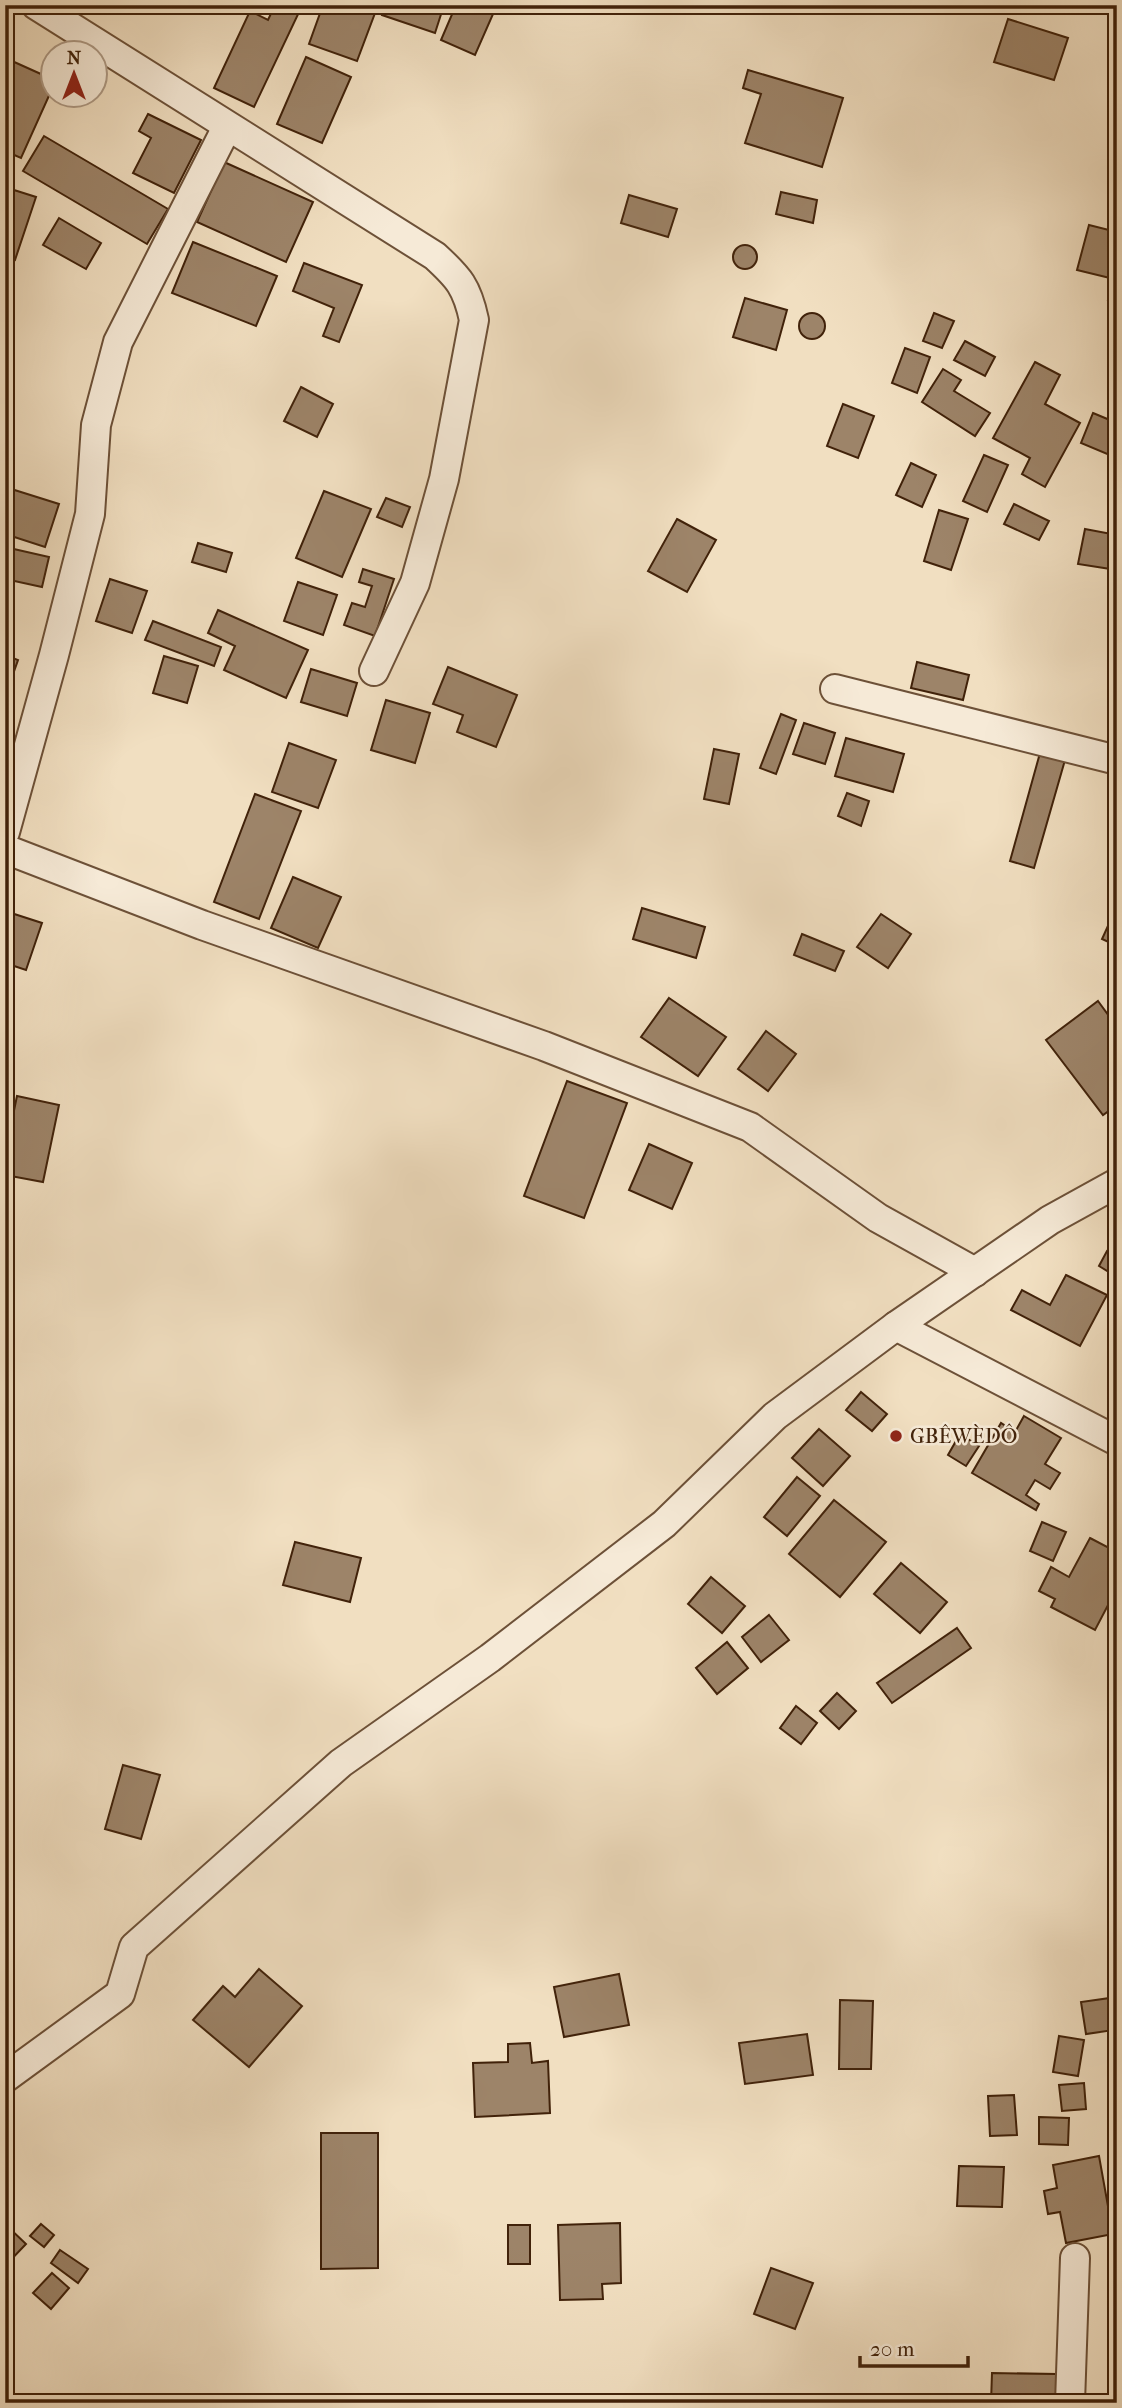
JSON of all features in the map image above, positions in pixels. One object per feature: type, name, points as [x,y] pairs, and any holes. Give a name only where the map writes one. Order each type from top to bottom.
[{"type":"street","points":[[36,5],[435,256],[456,275],[469,296],[474,320],[444,479],[415,583],[374,671]]},
{"type":"street","points":[[5,832],[90,514],[96,425],[118,342],[228,127]]},
{"type":"street","points":[[835,689],[1117,760]]},
{"type":"street","points":[[5,849],[202,925],[544,1046],[750,1127],[878,1218],[975,1272]]},
{"type":"street","points":[[5,2078],[120,1994],[134,1947],[341,1763],[490,1658],[664,1524],[775,1416],[896,1326],[1050,1220],[1117,1183]]},
{"type":"street","points":[[896,1326],[1117,1441]]},
{"type":"street","points":[[1070,2403],[1075,2258]]},
{"type":"building","points":[[275,5],[295,5],[301,8],[254,107],[214,88],[250,11],[268,20]]},
{"type":"building","points":[[323,5],[353,5],[375,13],[357,61],[309,44]]},
{"type":"building","points":[[385,5],[444,5],[435,33],[382,15]]},
{"type":"building","points":[[456,5],[497,5],[475,55],[441,40]]},
{"type":"building","points":[[1008,19],[1068,38],[1054,80],[994,62]]},
{"type":"building","points":[[306,57],[351,77],[322,143],[277,124]]},
{"type":"building","points":[[12,61],[38,73],[38,108],[43,108],[21,158],[5,151],[5,77]]},
{"type":"building","points":[[748,70],[843,98],[822,167],[745,143],[761,94],[743,88]]},
{"type":"building","points":[[148,114],[201,140],[174,193],[133,173],[151,138],[139,131]]},
{"type":"building","points":[[44,136],[168,209],[147,244],[23,171]]},
{"type":"building","points":[[224,162],[313,202],[286,262],[197,222]]},
{"type":"building","points":[[14,190],[36,197],[15,260],[5,257],[5,215]]},
{"type":"building","points":[[781,192],[817,200],[813,223],[776,214]]},
{"type":"building","points":[[629,195],[677,209],[668,237],[621,223]]},
{"type":"building","points":[[59,218],[101,243],[86,269],[43,245]]},
{"type":"building","points":[[1089,225],[1117,232],[1117,303],[1108,300],[1114,279],[1077,270]]},
{"type":"building","points":[[193,242],[277,276],[256,326],[172,293]]},
{"type":"building","points":[[745,245],[756,252],[757,257],[750,268],[745,269],[734,262],[733,257],[740,246]]},
{"type":"building","points":[[304,263],[362,285],[339,342],[323,336],[334,308],[293,291]]},
{"type":"building","points":[[745,298],[787,310],[776,350],[733,337]]},
{"type":"building","points":[[812,313],[822,316],[825,326],[822,336],[812,339],[802,336],[799,326],[802,316]]},
{"type":"building","points":[[934,313],[954,321],[942,348],[923,341]]},
{"type":"building","points":[[965,341],[995,357],[985,376],[954,360]]},
{"type":"building","points":[[905,348],[930,357],[917,393],[892,383]]},
{"type":"building","points":[[1035,362],[1060,375],[1045,404],[1080,423],[1045,487],[1022,474],[1030,458],[993,438]]},
{"type":"building","points":[[943,369],[961,380],[954,391],[990,413],[975,436],[922,402]]},
{"type":"building","points":[[301,387],[333,404],[317,437],[284,421]]},
{"type":"building","points":[[843,404],[874,416],[858,458],[827,446]]},
{"type":"building","points":[[1093,413],[1117,423],[1117,445],[1112,456],[1081,443]]},
{"type":"building","points":[[984,455],[1008,465],[987,512],[963,501]]},
{"type":"building","points":[[911,463],[936,475],[922,507],[896,495]]},
{"type":"building","points":[[5,487],[59,504],[45,547],[5,534]]},
{"type":"building","points":[[324,491],[371,509],[342,577],[296,558]]},
{"type":"building","points":[[386,498],[410,507],[402,527],[377,517]]},
{"type":"building","points":[[1014,504],[1049,521],[1039,540],[1004,524]]},
{"type":"building","points":[[939,510],[968,519],[951,570],[924,561]]},
{"type":"building","points":[[677,519],[716,540],[687,592],[648,571]]},
{"type":"building","points":[[1085,529],[1117,535],[1117,570],[1078,564]]},
{"type":"building","points":[[198,543],[232,553],[226,572],[192,562]]},
{"type":"building","points":[[5,547],[49,557],[42,587],[5,579]]},
{"type":"building","points":[[363,569],[394,579],[375,636],[344,625],[352,603],[365,607],[372,586],[359,582]]},
{"type":"building","points":[[110,579],[147,591],[132,633],[96,621]]},
{"type":"building","points":[[298,582],[337,595],[323,635],[284,621]]},
{"type":"building","points":[[218,610],[308,650],[286,698],[224,670],[235,646],[208,633]]},
{"type":"building","points":[[153,621],[221,647],[214,666],[145,640]]},
{"type":"building","points":[[5,655],[18,660],[5,697]]},
{"type":"building","points":[[164,656],[198,666],[187,703],[153,693]]},
{"type":"building","points":[[917,662],[969,675],[963,700],[911,688]]},
{"type":"building","points":[[448,667],[517,695],[496,747],[457,732],[463,715],[433,704]]},
{"type":"building","points":[[311,669],[357,683],[347,716],[301,702]]},
{"type":"building","points":[[386,700],[430,713],[415,763],[371,750]]},
{"type":"building","points":[[781,714],[796,720],[776,774],[760,768]]},
{"type":"building","points":[[804,723],[835,733],[825,764],[793,754]]},
{"type":"building","points":[[846,738],[904,754],[893,792],[835,776]]},
{"type":"building","points":[[289,743],[336,760],[318,808],[272,792]]},
{"type":"building","points":[[714,749],[739,754],[729,804],[704,799]]},
{"type":"building","points":[[1040,753],[1065,760],[1034,868],[1010,861]]},
{"type":"building","points":[[847,793],[869,801],[861,826],[838,816]]},
{"type":"building","points":[[255,794],[301,811],[259,919],[214,902]]},
{"type":"building","points":[[293,877],[341,897],[318,948],[271,928]]},
{"type":"building","points":[[1117,906],[1117,946],[1102,939]]},
{"type":"building","points":[[642,908],[705,927],[696,958],[633,939]]},
{"type":"building","points":[[5,911],[42,923],[26,970],[5,963]]},
{"type":"building","points":[[881,914],[911,934],[888,968],[857,947]]},
{"type":"building","points":[[802,934],[844,951],[835,971],[794,955]]},
{"type":"building","points":[[669,998],[726,1037],[698,1076],[641,1037]]},
{"type":"building","points":[[1098,1001],[1117,1027],[1117,1105],[1103,1115],[1046,1040]]},
{"type":"building","points":[[766,1031],[796,1054],[768,1091],[738,1069]]},
{"type":"building","points":[[567,1081],[627,1103],[584,1218],[524,1196]]},
{"type":"building","points":[[17,1096],[59,1105],[43,1182],[5,1175],[5,1154]]},
{"type":"building","points":[[649,1144],[692,1163],[672,1209],[629,1190]]},
{"type":"building","points":[[1107,1251],[1117,1256],[1117,1277],[1099,1266]]},
{"type":"building","points":[[1066,1275],[1107,1295],[1080,1346],[1011,1310],[1022,1290],[1050,1305]]},
{"type":"building","points":[[861,1392],[887,1414],[872,1431],[846,1410]]},
{"type":"building","points":[[1024,1416],[1061,1438],[1045,1464],[1060,1473],[1050,1489],[1035,1480],[1026,1495],[1039,1504],[1036,1510],[972,1473],[1001,1423],[1015,1432]]},
{"type":"building","points":[[819,1429],[850,1456],[823,1486],[792,1458]]},
{"type":"building","points":[[960,1434],[979,1446],[966,1466],[948,1455]]},
{"type":"building","points":[[797,1477],[820,1496],[787,1536],[764,1517]]},
{"type":"building","points":[[834,1500],[886,1542],[840,1597],[789,1554]]},
{"type":"building","points":[[1042,1522],[1066,1532],[1053,1561],[1030,1551]]},
{"type":"building","points":[[1090,1538],[1117,1552],[1117,1588],[1095,1630],[1051,1607],[1055,1599],[1039,1591],[1051,1567],[1069,1577]]},
{"type":"building","points":[[295,1542],[361,1558],[350,1602],[283,1585]]},
{"type":"building","points":[[901,1563],[947,1602],[920,1633],[874,1594]]},
{"type":"building","points":[[711,1577],[745,1606],[722,1633],[688,1604]]},
{"type":"building","points":[[769,1615],[789,1640],[761,1662],[742,1637]]},
{"type":"building","points":[[957,1628],[971,1648],[892,1703],[877,1683]]},
{"type":"building","points":[[727,1642],[748,1668],[717,1694],[696,1668]]},
{"type":"building","points":[[837,1693],[856,1711],[839,1729],[820,1711]]},
{"type":"building","points":[[796,1706],[817,1723],[801,1744],[780,1728]]},
{"type":"building","points":[[123,1765],[160,1775],[141,1839],[105,1829]]},
{"type":"building","points":[[259,1969],[302,2006],[249,2067],[193,2020],[223,1986],[235,1997]]},
{"type":"building","points":[[619,1974],[629,2025],[564,2037],[554,1987]]},
{"type":"building","points":[[1110,1998],[1114,2030],[1086,2034],[1081,2002]]},
{"type":"building","points":[[840,2000],[873,2001],[871,2069],[839,2069]]},
{"type":"building","points":[[807,2034],[813,2075],[745,2084],[739,2043]]},
{"type":"building","points":[[1059,2036],[1084,2040],[1078,2076],[1053,2072]]},
{"type":"building","points":[[530,2043],[532,2063],[548,2061],[550,2113],[475,2117],[473,2063],[508,2062],[508,2044]]},
{"type":"building","points":[[1084,2083],[1086,2109],[1062,2111],[1059,2085]]},
{"type":"building","points":[[1014,2095],[1017,2135],[990,2136],[988,2096]]},
{"type":"building","points":[[1039,2117],[1069,2118],[1068,2145],[1039,2144]]},
{"type":"building","points":[[321,2133],[378,2133],[378,2268],[321,2269]]},
{"type":"building","points":[[1099,2156],[1113,2234],[1066,2243],[1060,2212],[1048,2214],[1044,2191],[1057,2188],[1053,2165]]},
{"type":"building","points":[[959,2166],[1004,2167],[1002,2207],[957,2206]]},
{"type":"building","points":[[620,2223],[621,2283],[602,2284],[603,2299],[560,2300],[558,2225]]},
{"type":"building","points":[[5,2224],[26,2244],[5,2266]]},
{"type":"building","points":[[41,2224],[54,2235],[44,2247],[30,2236]]},
{"type":"building","points":[[508,2225],[530,2225],[530,2264],[508,2264]]},
{"type":"building","points":[[60,2250],[88,2269],[78,2283],[51,2263]]},
{"type":"building","points":[[771,2268],[813,2283],[795,2329],[754,2314]]},
{"type":"building","points":[[52,2273],[69,2288],[51,2309],[33,2293]]},
{"type":"building","points":[[992,2373],[1056,2374],[1056,2403],[991,2403]]},
{"type":"place","name":"GBÊWÈDÔ","points":[[896,1436]]}]
